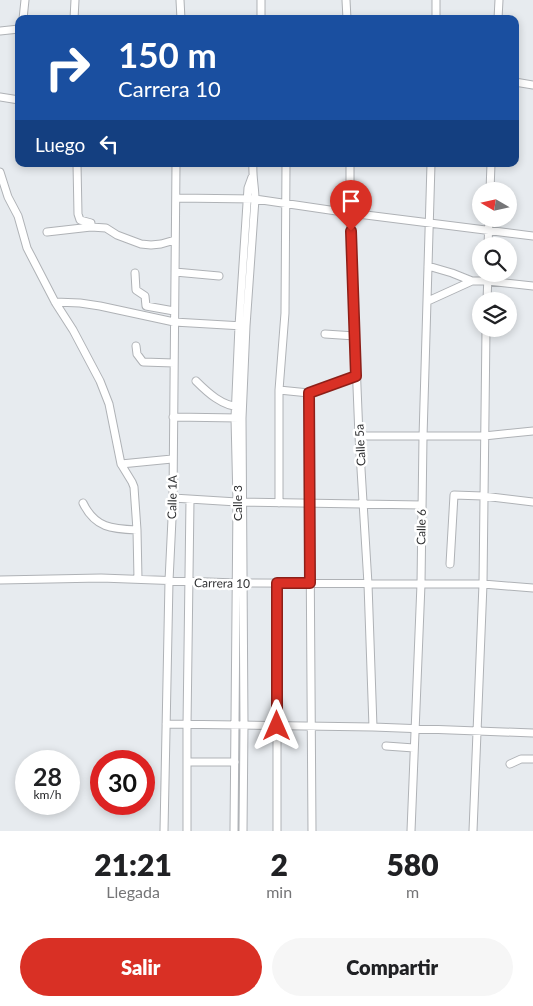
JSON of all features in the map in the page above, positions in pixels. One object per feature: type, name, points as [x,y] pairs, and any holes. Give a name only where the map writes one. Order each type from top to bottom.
[{"type":"street","points":[[24,15],[25,0]]},
{"type":"street","points":[[74,15],[75,0]]},
{"type":"street","points":[[180,0],[180,15]]},
{"type":"street","points":[[261,0],[261,15]]},
{"type":"street","points":[[346,0],[347,15]]},
{"type":"street","points":[[436,0],[436,15]]},
{"type":"street","points":[[498,15],[499,0]]},
{"type":"street","points":[[0,31],[15,30]]},
{"type":"street","points":[[519,83],[533,85]]},
{"type":"street","points":[[0,97],[15,99]]},
{"type":"street","points":[[77,167],[78,218],[89,222],[91,227]]},
{"type":"street","name":"Calle 1A","points":[[164,831],[169,581],[173,498],[176,167]]},
{"type":"street","name":"Calle 3","points":[[234,831],[240,583],[238,418],[251,199],[248,188],[253,167]]},
{"type":"street","points":[[279,503],[279,390],[285,313],[286,167]]},
{"type":"street","name":"Calle 5a","points":[[350,167],[356,376],[368,584],[372,727]]},
{"type":"street","name":"Calle 6","points":[[411,831],[421,584],[423,437],[432,167]]},
{"type":"street","points":[[490,182],[491,167]]},
{"type":"street","points":[[0,172],[8,197],[18,216],[27,248],[55,302],[73,330],[109,404],[121,464],[134,487],[138,579]]},
{"type":"street","points":[[176,198],[251,199],[430,224],[533,236]]},
{"type":"street","points":[[47,232],[91,227],[106,228],[117,236],[141,244],[151,245],[175,240]]},
{"type":"street","points":[[488,228],[488,237]]},
{"type":"street","points":[[428,266],[452,273],[472,282]]},
{"type":"street","points":[[175,272],[219,276]]},
{"type":"street","points":[[135,274],[136,290],[145,296],[146,306],[174,311]]},
{"type":"street","points":[[428,302],[472,282]]},
{"type":"street","points":[[510,282],[533,286]]},
{"type":"street","points":[[55,302],[94,304],[174,322],[242,326]]},
{"type":"street","points":[[325,334],[355,336]]},
{"type":"street","points":[[473,831],[483,584],[486,337]]},
{"type":"street","points":[[136,346],[137,354],[143,362],[174,364]]},
{"type":"street","points":[[279,390],[309,393],[356,376]]},
{"type":"street","points":[[196,381],[210,395],[229,405],[239,407]]},
{"type":"street","points":[[309,393],[312,831]]},
{"type":"street","points":[[173,417],[238,418]]},
{"type":"street","points":[[359,436],[484,436],[533,432]]},
{"type":"street","points":[[121,464],[172,459]]},
{"type":"street","points":[[450,564],[454,496],[483,496],[533,502]]},
{"type":"street","points":[[173,498],[310,504],[422,505]]},
{"type":"street","points":[[187,831],[190,500]]},
{"type":"street","points":[[83,503],[94,519],[105,526],[137,530]]},
{"type":"street","name":"Carrera 10","points":[[1,580],[101,578],[240,583],[483,584],[533,588]]},
{"type":"street","name":"Calle 3","points":[[240,583],[244,725],[243,831]]},
{"type":"street","points":[[277,583],[277,831]]},
{"type":"street","points":[[166,724],[372,727],[533,733]]},
{"type":"street","points":[[386,746],[414,748]]},
{"type":"street","points":[[510,764],[521,759],[533,759]]},
{"type":"street","points":[[187,762],[235,762]]},
{"type":"route","points":[[277,726],[277,583],[310,583],[309,393],[319,391],[356,376],[351,231]]}]
